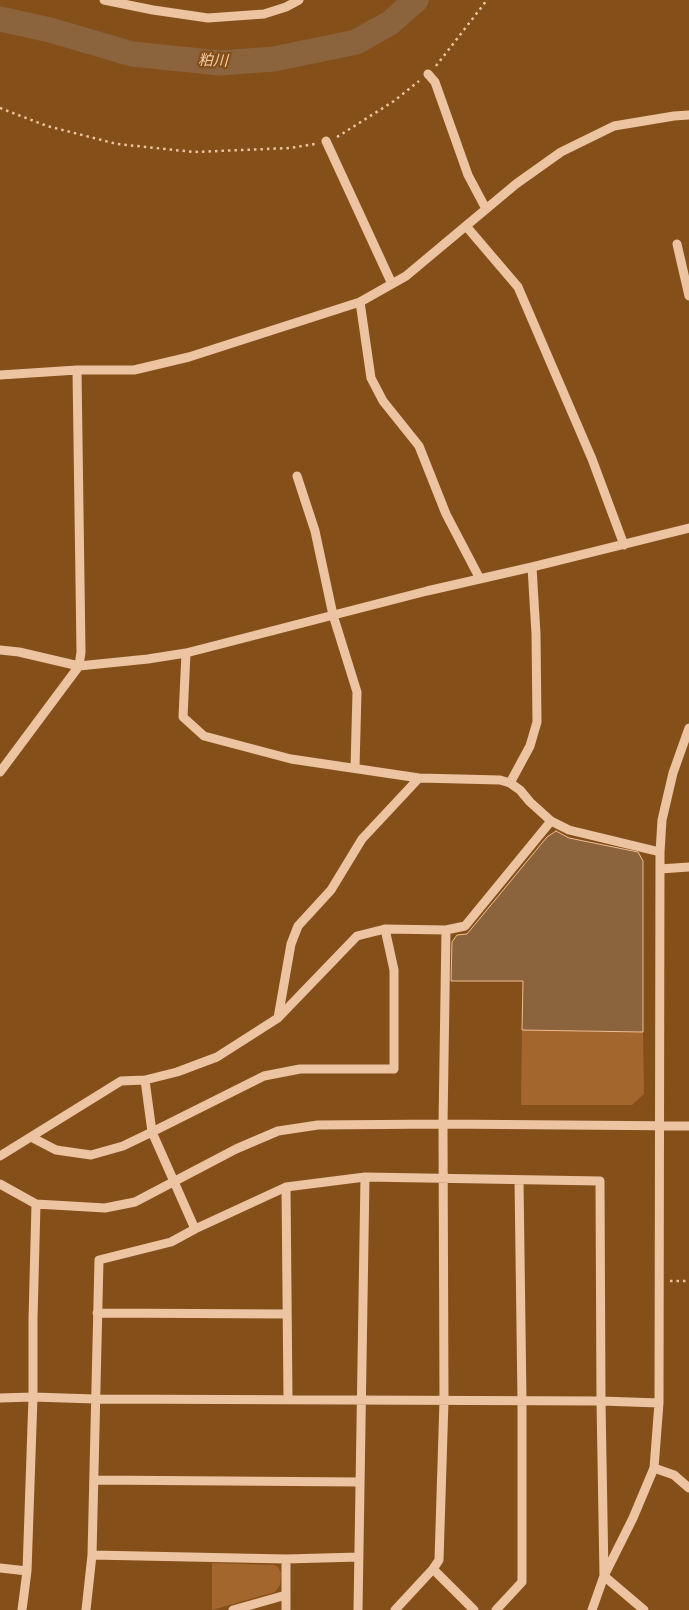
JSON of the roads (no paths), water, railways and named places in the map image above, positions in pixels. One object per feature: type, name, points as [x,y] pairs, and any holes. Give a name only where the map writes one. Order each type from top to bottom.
[{"type":"street","points":[[104,0],[208,18],[264,14],[286,7],[299,0]]},
{"type":"street","points":[[428,74],[435,82],[468,175],[486,209]]},
{"type":"street","points":[[0,375],[77,370],[134,370],[188,357],[360,302],[406,276],[516,184],[561,152],[614,126],[689,115]]},
{"type":"street","points":[[326,141],[392,284]]},
{"type":"street","points":[[466,226],[518,287],[592,459],[624,545]]},
{"type":"street","points":[[677,244],[689,296]]},
{"type":"street","points":[[360,302],[371,378],[383,401],[419,446],[446,514],[480,579]]},
{"type":"street","points":[[0,772],[79,666],[81,652],[77,370]]},
{"type":"street","points":[[297,476],[315,531],[333,615],[357,692],[355,768]]},
{"type":"street","points":[[0,650],[20,652],[79,666],[186,653],[689,528]]},
{"type":"street","points":[[510,783],[530,746],[537,722],[536,634],[532,567]]},
{"type":"street","points":[[186,653],[183,717],[204,736],[291,759],[419,778],[500,780],[510,783],[520,790],[551,821],[570,830],[660,852]]},
{"type":"street","points":[[592,1610],[604,1576],[633,1518],[654,1468],[659,1403],[660,852],[662,820],[673,773],[689,728]]},
{"type":"street","points":[[278,1018],[292,944],[298,926],[331,890],[362,839],[419,778]]},
{"type":"street","points":[[0,1156],[121,1081],[145,1080],[177,1072],[216,1057],[278,1018],[357,936],[385,929],[446,930],[465,926],[551,821]]},
{"type":"street","points":[[660,869],[689,867]]},
{"type":"street","points":[[30,1137],[56,1150],[91,1155],[123,1146],[264,1076],[300,1069],[394,1069],[394,970],[385,929]]},
{"type":"street","points":[[395,1610],[439,1560],[444,1401],[443,1124],[446,930]]},
{"type":"street","points":[[145,1080],[152,1132],[195,1229]]},
{"type":"street","points":[[0,1184],[36,1204],[105,1208],[135,1202],[236,1149],[278,1131],[318,1125],[689,1126]]},
{"type":"street","points":[[358,1610],[365,1177]]},
{"type":"street","points":[[86,1610],[92,1555],[99,1260],[171,1242],[286,1187],[365,1177],[600,1181],[604,1576],[644,1610]]},
{"type":"street","points":[[496,1610],[522,1582],[519,1180]]},
{"type":"street","points":[[286,1187],[288,1399]]},
{"type":"street","points":[[22,1610],[27,1571],[33,1397],[36,1204]]},
{"type":"street","points":[[97,1313],[287,1314]]},
{"type":"street","points":[[0,1398],[601,1401],[659,1403]]},
{"type":"street","points":[[654,1468],[674,1475],[689,1488]]},
{"type":"street","points":[[94,1480],[360,1482]]},
{"type":"street","points":[[92,1555],[286,1559],[359,1557]]},
{"type":"street","points":[[286,1559],[286,1610]]},
{"type":"street","points":[[0,1568],[27,1571]]},
{"type":"street","points":[[433,1569],[474,1610]]},
{"type":"street","points":[[233,1610],[286,1595]]},
{"type":"waterway","name":"粕川","points":[[0,19],[50,30],[132,54],[220,63],[274,59],[356,42],[390,23],[416,0]]}]
